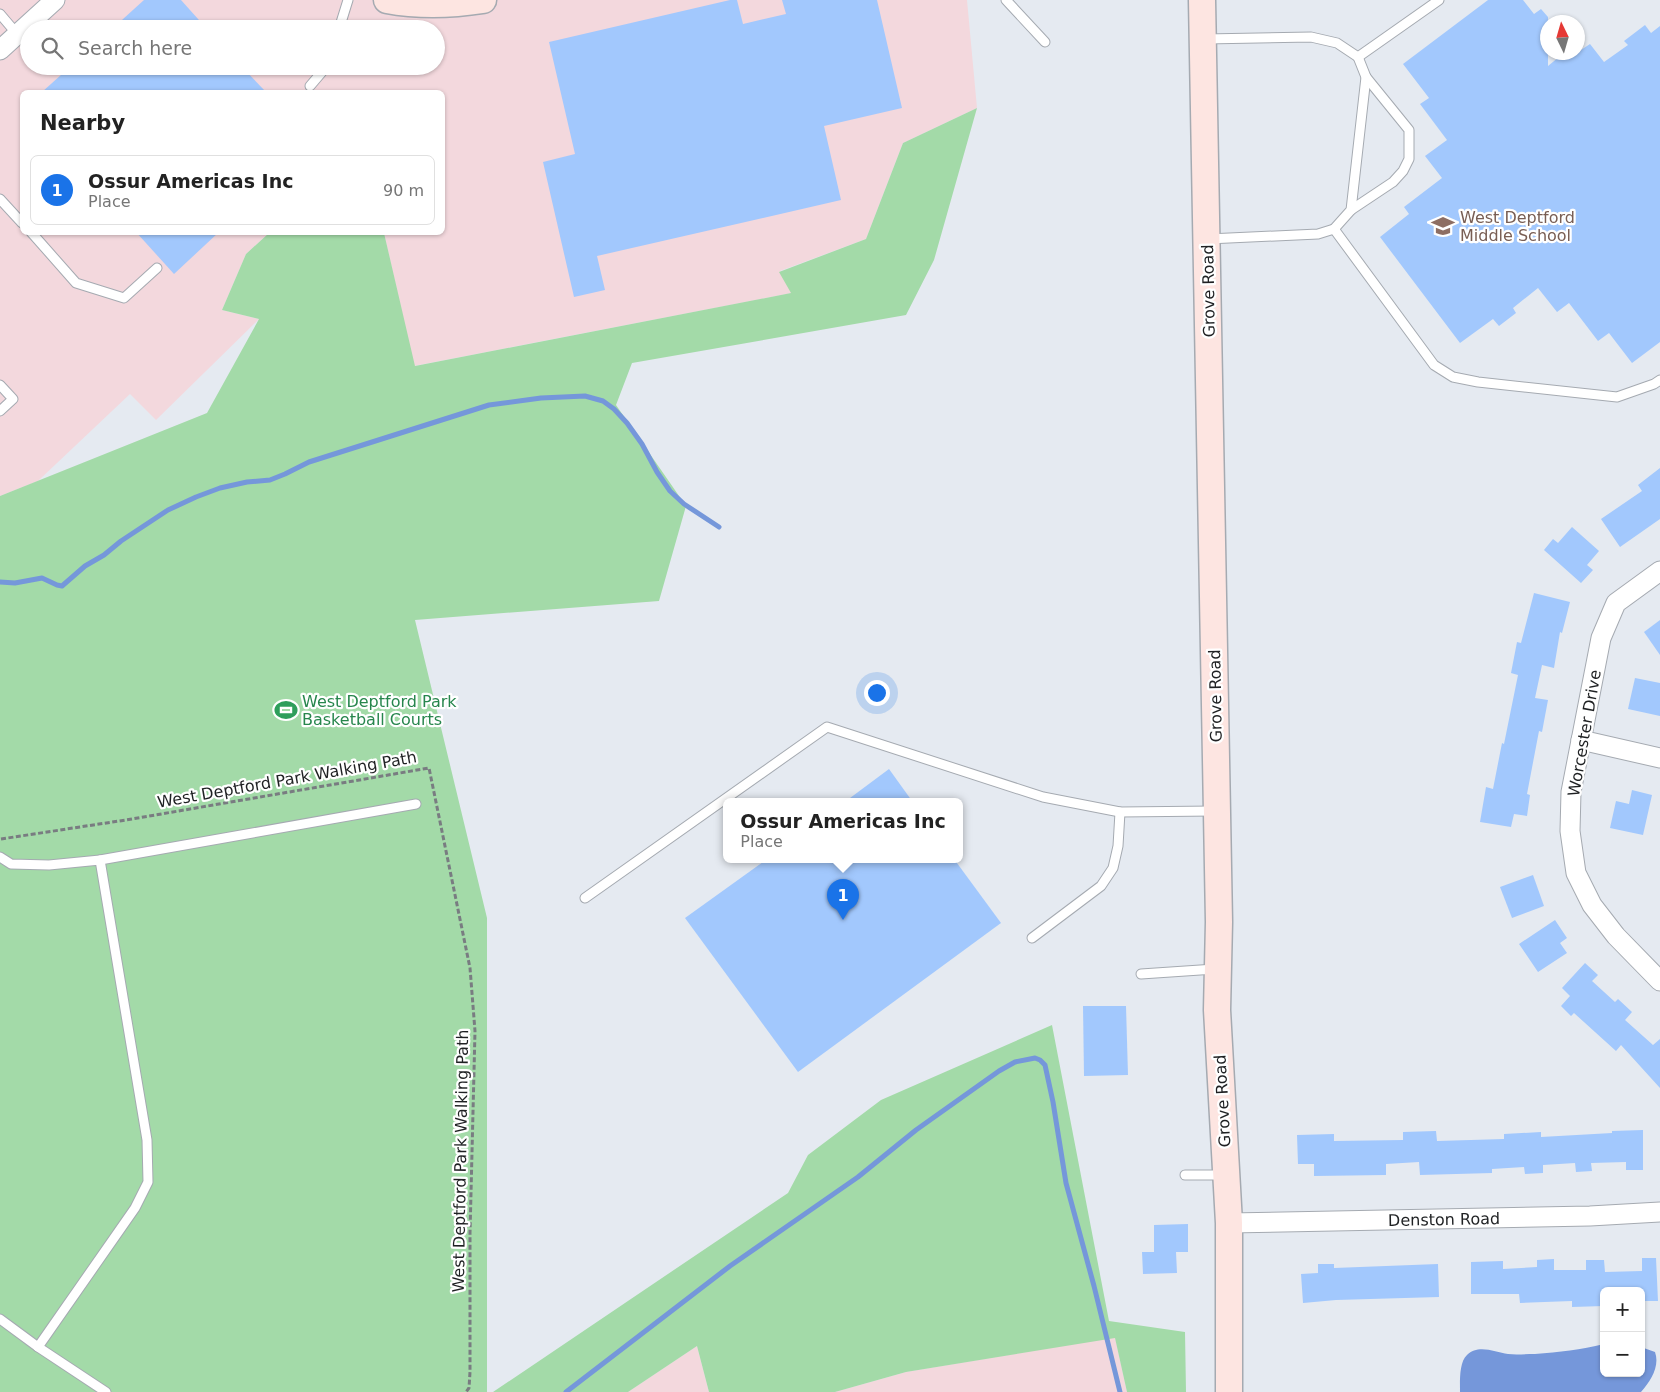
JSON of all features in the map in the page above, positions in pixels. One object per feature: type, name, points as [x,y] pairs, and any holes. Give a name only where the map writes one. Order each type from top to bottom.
[{"type":"main road","points":[[386,0],[419,3],[465,3],[483,0]]},
{"type":"main road","name":"Grove Road","points":[[1202,0],[1219,922],[1217,1010],[1227,1175],[1229,1392]]},
{"type":"street","points":[[33,20],[55,0]]},
{"type":"street","points":[[0,50],[18,34]]},
{"type":"street","name":"Worcester Drive","points":[[1660,571],[1616,603],[1602,638],[1570,792],[1570,831],[1576,872],[1592,905],[1616,936],[1660,981]]},
{"type":"street","points":[[1581,740],[1660,758]]},
{"type":"street","name":"Denston Road","points":[[1228,1223],[1590,1216],[1660,1212]]},
{"type":"lane","points":[[342,20],[348,0]]},
{"type":"lane","points":[[1006,0],[1045,42]]},
{"type":"lane","points":[[1358,57],[1439,0]]},
{"type":"lane","points":[[0,14],[18,34]]},
{"type":"lane","points":[[1203,39],[1311,37],[1337,43],[1358,57],[1366,77],[1409,130],[1409,159],[1403,172],[1393,182],[1351,210],[1334,228],[1318,234],[1207,239]]},
{"type":"lane","points":[[310,86],[319,75]]},
{"type":"lane","points":[[1351,210],[1366,77]]},
{"type":"lane","points":[[0,198],[20,221]]},
{"type":"lane","points":[[1334,228],[1434,365],[1452,377],[1478,382],[1618,397],[1660,380]]},
{"type":"lane","points":[[34,235],[76,283],[124,298],[157,268]]},
{"type":"lane","points":[[0,385],[13,399],[0,411]]},
{"type":"lane","points":[[727,798],[827,727],[1043,797],[1120,812],[1216,811]]},
{"type":"lane","points":[[585,898],[723,800]]},
{"type":"lane","points":[[0,857],[11,864],[49,865],[100,860],[416,804]]},
{"type":"lane","points":[[1032,938],[1101,886],[1113,868],[1118,846],[1120,812]]},
{"type":"lane","points":[[38,1347],[135,1208],[148,1182],[147,1140],[100,860]]},
{"type":"lane","points":[[1141,974],[1218,969]]},
{"type":"lane","points":[[1186,1175],[1227,1175]]},
{"type":"lane","points":[[0,1319],[38,1347],[106,1392]]},
{"type":"path","name":"West Deptford Park Walking Path","points":[[1,839],[430,768],[470,968],[475,1031],[470,1233],[470,1372],[469,1388],[466,1392]]},
{"type":"shaded area","points":[[0,0],[967,0],[977,108],[903,143],[866,239],[780,271],[792,293],[414,366],[384,235],[445,235],[445,90],[20,90],[20,235],[267,235],[246,254],[222,310],[259,319],[156,420],[130,394],[38,481],[0,496]]},
{"type":"shaded area","points":[[1115,1337],[1127,1392],[835,1392],[906,1372]]},
{"type":"shaded area","points":[[697,1346],[709,1392],[628,1392]]},
{"type":"green space","points":[[977,108],[934,260],[906,315],[632,363],[616,405],[686,506],[659,601],[415,620],[487,918],[487,1392],[0,1392],[0,496],[207,413],[259,319],[222,310],[246,254],[267,235],[384,235],[415,366],[791,293],[779,272],[866,239],[903,143]]},
{"type":"green space","points":[[1052,1025],[1109,1321],[1185,1332],[1186,1392],[1127,1392],[1115,1338],[906,1372],[835,1392],[709,1392],[697,1346],[628,1392],[493,1392],[788,1193],[808,1155],[881,1100]]},
{"type":"water","points":[[1600,1345],[1600,1377],[1645,1377],[1645,1348],[1655,1352],[1656,1363],[1654,1373],[1641,1392],[1460,1392],[1460,1372],[1464,1358],[1476,1350],[1481,1349],[1511,1354],[1535,1354]]},
{"type":"building","points":[[144,0],[181,0],[199,20],[122,20]]},
{"type":"building","points":[[730,0],[737,0],[743,24],[786,14],[782,0],[877,0],[902,108],[824,126],[841,200],[597,256],[605,290],[574,297],[543,162],[575,154],[549,42]]},
{"type":"building","name":"West Deptford Middle School","points":[[1488,0],[1523,0],[1534,14],[1541,9],[1546,15],[1540,15],[1540,60],[1548,60],[1548,66],[1555,60],[1585,60],[1585,47],[1590,44],[1604,62],[1628,45],[1624,41],[1645,25],[1651,33],[1660,26],[1660,342],[1632,363],[1609,333],[1598,341],[1569,303],[1557,312],[1538,288],[1513,308],[1516,313],[1499,326],[1493,319],[1460,343],[1380,237],[1409,214],[1404,207],[1442,178],[1425,156],[1447,140],[1420,104],[1429,98],[1403,64]]},
{"type":"building","points":[[61,75],[250,75],[264,90],[44,90]]},
{"type":"building","points":[[139,235],[216,235],[174,274]]},
{"type":"building","points":[[1660,468],[1660,519],[1620,547],[1601,519],[1642,491],[1638,485]]},
{"type":"building","points":[[1572,527],[1599,551],[1587,565],[1593,570],[1581,583],[1544,550],[1553,539],[1558,543]]},
{"type":"building","points":[[1534,593],[1570,602],[1562,633],[1560,632],[1554,668],[1542,665],[1535,698],[1548,700],[1542,732],[1539,731],[1527,794],[1530,795],[1527,816],[1514,814],[1511,827],[1480,822],[1486,787],[1493,789],[1502,743],[1504,744],[1518,675],[1511,673],[1517,642],[1521,643]]},
{"type":"building","points":[[1660,620],[1660,655],[1644,632]]},
{"type":"building","points":[[1635,678],[1660,683],[1660,716],[1628,709]]},
{"type":"building","points":[[889,769],[910,798],[850,798]]},
{"type":"building","points":[[1632,790],[1652,795],[1643,835],[1610,828],[1616,801],[1629,804]]},
{"type":"building","points":[[761,863],[957,863],[1001,923],[798,1072],[685,918]]},
{"type":"building","points":[[1533,875],[1544,906],[1512,918],[1500,887]]},
{"type":"building","points":[[1555,920],[1567,938],[1560,943],[1567,953],[1538,972],[1519,944]]},
{"type":"building","points":[[1585,963],[1598,975],[1592,981],[1615,1002],[1618,999],[1632,1012],[1625,1020],[1653,1045],[1660,1039],[1660,1088],[1621,1045],[1616,1051],[1574,1013],[1571,1016],[1561,1006],[1570,996],[1562,988]]},
{"type":"building","points":[[1083,1006],[1126,1006],[1128,1075],[1084,1076]]},
{"type":"building","points":[[1643,1130],[1643,1170],[1626,1170],[1626,1162],[1591,1163],[1592,1171],[1576,1172],[1575,1163],[1543,1165],[1543,1173],[1525,1174],[1524,1167],[1492,1169],[1492,1173],[1420,1175],[1419,1162],[1386,1164],[1386,1175],[1314,1176],[1314,1164],[1298,1164],[1297,1135],[1334,1134],[1334,1141],[1403,1140],[1403,1132],[1436,1131],[1437,1141],[1504,1139],[1504,1134],[1541,1132],[1541,1137]]},
{"type":"building","points":[[1188,1224],[1188,1252],[1176,1252],[1177,1273],[1143,1274],[1142,1252],[1154,1252],[1154,1225]]},
{"type":"building","points":[[1642,1258],[1656,1258],[1658,1301],[1645,1301],[1645,1287],[1600,1287],[1600,1306],[1572,1307],[1572,1301],[1520,1303],[1519,1294],[1471,1294],[1471,1262],[1503,1261],[1503,1269],[1537,1267],[1537,1260],[1554,1259],[1554,1270],[1586,1270],[1586,1260],[1604,1260],[1605,1272],[1642,1271]]},
{"type":"building","points":[[1318,1264],[1334,1264],[1334,1268],[1438,1264],[1439,1297],[1336,1300],[1303,1303],[1301,1274],[1318,1273]]},
{"type":"waterway","points":[[0,582],[15,583],[42,578],[62,586],[85,566],[104,555],[121,541],[168,510],[196,497],[220,488],[247,482],[270,480],[309,462],[489,405],[541,398],[585,396],[603,401],[614,409],[627,423],[670,491],[684,504],[719,527]]},
{"type":"waterway","points":[[566,1392],[730,1266],[858,1177],[916,1130],[999,1071],[1015,1062],[1035,1058],[1045,1065],[1066,1183],[1120,1392]]},
{"type":"place","name":"West Deptford Middle School","points":[[1443,226]]},
{"type":"place","name":"West Deptford Park Basketball Courts","points":[[286,710]]},
{"type":"place","name":"Ossur Americas Inc","points":[[843,920]]}]
